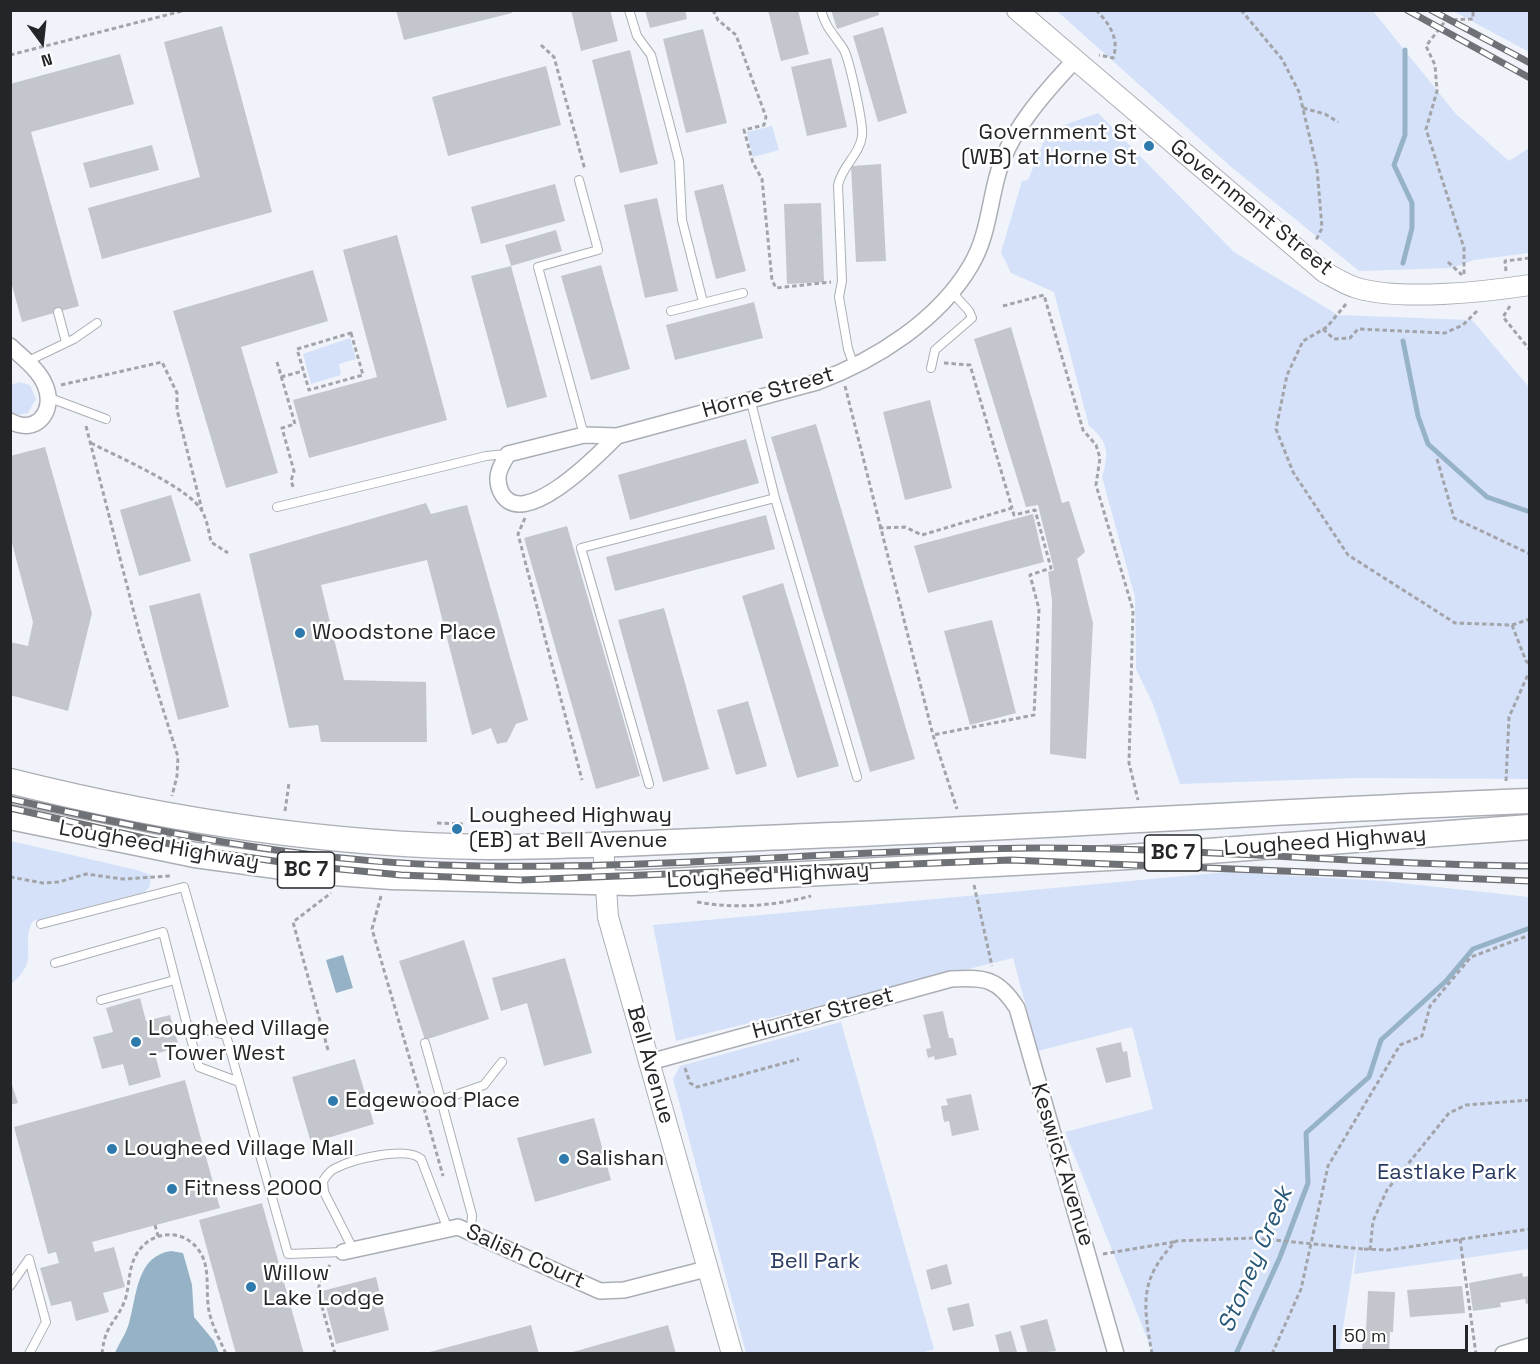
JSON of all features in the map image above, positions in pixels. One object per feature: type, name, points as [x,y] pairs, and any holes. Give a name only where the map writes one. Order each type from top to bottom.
[{"type":"main road","name":"Lougheed Highway","points":[[10,781],[168,815],[296,833],[445,845],[603,844],[1530,801]]},
{"type":"main road","name":"Lougheed Highway","points":[[10,817],[195,855],[320,872],[404,878],[631,883],[1128,857],[1530,827]]},
{"type":"street","name":"Government Street","points":[[1017,10],[1324,272],[1356,288],[1380,292],[1452,294],[1530,285]]},
{"type":"street","name":"Horne Street","points":[[617,436],[554,492],[529,502],[514,502],[504,496],[498,485],[498,469],[508,454],[584,435],[617,436],[750,398],[817,382],[847,370],[920,321],[951,291],[971,264],[986,229],[997,175],[1019,128],[1052,85],[1075,60]]},
{"type":"street","points":[[10,346],[53,392],[47,414],[35,425],[20,426],[10,421]]},
{"type":"street","name":"Bell Avenue","points":[[603,844],[608,917],[706,1269],[732,1353]]},
{"type":"street","name":"Hunter Street","points":[[650,1062],[951,979],[980,978],[996,984]]},
{"type":"street","name":"Keswick Avenue","points":[[996,984],[1008,994],[1017,1008],[1116,1353]]},
{"type":"street","name":"Salish Court","points":[[348,1250],[447,1227],[471,1231],[600,1291],[624,1290],[706,1269]]},
{"type":"street","points":[[1503,1353],[1530,1346]]},
{"type":"lane","points":[[629,10],[638,36],[651,55],[667,111],[679,161],[682,220],[703,302]]},
{"type":"lane","points":[[821,10],[826,27],[845,52],[862,127],[860,145],[842,171],[838,185],[842,281],[839,297],[848,349],[847,370]]},
{"type":"lane","points":[[579,180],[598,250],[538,267],[584,435]]},
{"type":"lane","points":[[932,365],[935,351],[972,318],[969,311],[951,291]]},
{"type":"lane","points":[[671,311],[743,293]]},
{"type":"lane","points":[[58,312],[66,342]]},
{"type":"lane","points":[[26,362],[97,323]]},
{"type":"lane","points":[[53,392],[82,410],[106,419]]},
{"type":"lane","points":[[750,398],[775,498],[857,777]]},
{"type":"lane","points":[[277,507],[486,456],[508,454]]},
{"type":"lane","points":[[649,784],[581,548],[775,498]]},
{"type":"lane","points":[[41,924],[184,887],[288,1254],[348,1250],[324,1192],[323,1181],[335,1168],[407,1151],[421,1159],[447,1227]]},
{"type":"lane","points":[[55,963],[163,932],[199,1067],[239,1082]]},
{"type":"lane","points":[[100,1000],[175,980]]},
{"type":"lane","points":[[187,1025],[225,1035]]},
{"type":"lane","points":[[425,1043],[472,1215],[471,1231]]},
{"type":"lane","points":[[441,1100],[484,1085],[502,1062]]},
{"type":"lane","points":[[10,1286],[29,1259],[46,1322],[29,1353]]},
{"type":"path","points":[[10,55],[186,10]]},
{"type":"path","points":[[713,10],[718,20],[736,35],[766,117],[764,125],[744,130],[753,163],[762,179],[772,280],[776,288],[842,281]]},
{"type":"path","points":[[1075,60],[1094,54],[1111,58],[1115,53],[1116,45],[1111,28],[1096,10]]},
{"type":"path","points":[[1241,10],[1293,76],[1303,108],[1317,168],[1322,228],[1307,258]]},
{"type":"path","points":[[1452,294],[1463,275],[1464,248],[1426,129],[1437,90],[1435,65],[1426,46],[1446,20],[1473,19],[1473,10]]},
{"type":"path","points":[[541,45],[554,57],[586,174],[579,180]]},
{"type":"path","points":[[1303,108],[1325,114],[1338,122]]},
{"type":"path","points":[[1506,271],[1505,261],[1530,258]]},
{"type":"path","points":[[1448,262],[1463,275]]},
{"type":"path","points":[[1356,288],[1343,309],[1323,329],[1303,341],[1287,375],[1276,429],[1293,472],[1348,555],[1455,623],[1512,626],[1530,620]]},
{"type":"path","points":[[1003,306],[1044,295],[1083,430],[1098,451],[1100,458],[1096,485],[1133,610],[1129,763],[1139,804]]},
{"type":"path","points":[[1511,306],[1503,316],[1530,350]]},
{"type":"path","points":[[1323,329],[1334,339],[1350,338],[1358,329],[1445,333],[1463,325],[1479,309]]},
{"type":"path","points":[[351,333],[363,375],[309,390],[303,371],[297,349],[351,333]]},
{"type":"path","points":[[53,392],[162,362],[177,393],[177,410],[211,542],[228,553]]},
{"type":"path","points":[[277,362],[295,424],[282,428],[294,471],[291,481],[298,503]]},
{"type":"path","points":[[932,365],[970,365],[1014,515],[1035,510],[1051,568],[1030,576],[1039,609],[1034,715],[933,735]]},
{"type":"path","points":[[847,370],[879,528],[933,735],[958,813]]},
{"type":"path","points":[[281,377],[303,371]]},
{"type":"path","points":[[82,410],[140,636],[178,757],[177,776],[171,797],[182,800]]},
{"type":"path","points":[[91,443],[166,482],[202,510]]},
{"type":"path","points":[[1437,459],[1454,518],[1530,554]]},
{"type":"path","points":[[879,528],[905,527],[922,535],[1012,508]]},
{"type":"path","points":[[528,513],[518,534],[582,780]]},
{"type":"path","points":[[1512,626],[1526,661],[1530,664]]},
{"type":"path","points":[[1506,783],[1509,717],[1530,670]]},
{"type":"path","points":[[285,812],[289,783]]},
{"type":"path","points":[[432,823],[466,824]]},
{"type":"path","points":[[10,877],[43,883],[59,882],[86,874],[116,879],[162,875],[179,877]]},
{"type":"path","points":[[973,880],[996,984]]},
{"type":"path","points":[[328,1050],[293,922],[332,893]]},
{"type":"path","points":[[381,896],[372,929],[444,1179]]},
{"type":"path","points":[[1272,1353],[1302,1289],[1328,1166],[1400,1045],[1422,1036],[1430,1006],[1471,957],[1530,935]]},
{"type":"path","points":[[684,1066],[690,1083],[697,1087],[799,1059]]},
{"type":"path","points":[[420,1095],[441,1100]]},
{"type":"path","points":[[1370,1250],[1373,1221],[1387,1190],[1449,1113],[1466,1105],[1530,1100]]},
{"type":"path","points":[[155,1225],[158,1236]]},
{"type":"path","points":[[1090,1256],[1176,1241],[1254,1238],[1388,1250],[1530,1229]]},
{"type":"path","points":[[102,1353],[103,1337],[125,1299],[135,1257],[144,1245],[158,1236],[173,1234],[186,1238],[201,1254],[205,1265],[209,1310],[226,1353]]},
{"type":"path","points":[[1460,1239],[1476,1353]]},
{"type":"path","points":[[1152,1353],[1145,1318],[1147,1288],[1158,1260],[1176,1241]]},
{"type":"path","points":[[335,1353],[318,1292],[326,1269],[348,1250]]},
{"type":"green space","points":[[1057,11],[1373,11],[1456,114],[1509,161],[1529,148],[1529,253],[1474,260],[1452,268],[1359,271],[1230,166]]},
{"type":"green space","points":[[1453,11],[1529,11],[1529,52]]},
{"type":"green space","points":[[1098,113],[1234,252],[1338,315],[1472,320],[1529,387],[1529,779],[1355,778],[1180,784],[1153,704],[1136,669],[1135,597],[1102,477],[1106,462],[1106,449],[1100,437],[1089,426],[1054,292],[1011,273],[1001,252],[1022,181],[1028,180],[1048,131]]},
{"type":"green space","points":[[772,126],[779,150],[753,157],[747,132]]},
{"type":"green space","points":[[350,338],[356,359],[339,364],[341,375],[311,384],[303,354]]},
{"type":"green space","points":[[19,382],[30,385],[36,399],[28,413],[18,415],[11,412],[11,385]]},
{"type":"green space","points":[[11,841],[137,870],[151,875],[150,886],[145,892],[33,921],[29,930],[26,967],[11,984]]},
{"type":"green space","name":"Eastlake Park","points":[[1227,872],[1383,881],[1529,897],[1529,1249],[1354,1274],[1358,1234],[1339,1353],[1153,1353],[1065,1132],[1153,1109],[1132,1027],[1038,1051],[1013,958],[676,1041],[653,925]]},
{"type":"green space","name":"Bell Park","points":[[841,1022],[934,1349],[918,1354],[746,1353],[673,1079],[680,1066]]},
{"type":"shaded area","points":[[343,955],[353,988],[336,993],[326,960]]},
{"type":"shaded area","points":[[171,1251],[183,1253],[192,1285],[194,1317],[214,1341],[219,1353],[115,1353],[128,1327],[144,1269],[159,1254]]},
{"type":"building","points":[[396,10],[511,10],[512,13],[404,40]]},
{"type":"building","points":[[571,10],[610,10],[618,41],[581,51]]},
{"type":"building","points":[[645,10],[685,10],[687,19],[650,28]]},
{"type":"building","points":[[768,10],[798,10],[809,54],[781,61]]},
{"type":"building","points":[[831,10],[878,10],[879,15],[837,29]]},
{"type":"building","points":[[222,26],[272,212],[102,259],[88,208],[200,177],[164,42]]},
{"type":"building","points":[[883,27],[907,113],[878,122],[853,36]]},
{"type":"building","points":[[703,29],[727,123],[686,133],[663,39]]},
{"type":"building","points":[[630,50],[658,164],[620,173],[592,60]]},
{"type":"building","points":[[120,54],[134,104],[31,132],[79,306],[22,322],[10,278],[10,84]]},
{"type":"building","points":[[831,58],[847,127],[807,136],[791,67]]},
{"type":"building","points":[[546,66],[561,125],[448,156],[432,97]]},
{"type":"building","points":[[152,145],[159,170],[90,188],[83,163]]},
{"type":"building","points":[[881,164],[886,261],[856,262],[851,166]]},
{"type":"building","points":[[555,184],[565,221],[481,244],[471,207]]},
{"type":"building","points":[[723,184],[746,271],[716,279],[694,191]]},
{"type":"building","points":[[657,198],[678,291],[645,298],[624,205]]},
{"type":"building","points":[[821,203],[824,282],[787,284],[784,204]]},
{"type":"building","points":[[556,230],[562,251],[511,266],[505,245]]},
{"type":"building","points":[[397,235],[447,420],[309,458],[293,400],[377,377],[343,250]]},
{"type":"building","points":[[601,265],[630,369],[591,380],[561,276]]},
{"type":"building","points":[[511,266],[547,397],[507,408],[471,276]]},
{"type":"building","points":[[313,270],[328,321],[241,347],[278,473],[226,488],[173,311]]},
{"type":"building","points":[[754,302],[763,338],[675,360],[666,325]]},
{"type":"building","points":[[1011,327],[1062,503],[1069,501],[1085,552],[1077,559],[1093,623],[1086,759],[1050,754],[1052,600],[1048,572],[1054,570],[1038,505],[1026,507],[974,339]]},
{"type":"building","points":[[930,400],[952,488],[905,500],[883,412]]},
{"type":"building","points":[[816,424],[915,759],[870,772],[771,437]]},
{"type":"building","points":[[746,439],[759,483],[630,520],[618,475]]},
{"type":"building","points":[[45,447],[92,613],[68,711],[10,695],[10,642],[28,646],[33,622],[10,536],[10,456]]},
{"type":"building","points":[[171,495],[191,561],[139,576],[120,510]]},
{"type":"building","name":"Woodstone Place","points":[[426,503],[431,514],[467,505],[528,720],[516,724],[507,742],[497,744],[491,728],[472,735],[427,560],[321,585],[344,680],[426,682],[427,742],[321,742],[318,725],[289,728],[249,554]]},
{"type":"building","points":[[1033,514],[1044,562],[928,593],[914,546]]},
{"type":"building","points":[[766,515],[775,549],[615,591],[606,557]]},
{"type":"building","points":[[567,526],[640,776],[596,789],[524,538]]},
{"type":"building","points":[[783,583],[839,766],[797,778],[742,596]]},
{"type":"building","points":[[200,593],[229,707],[178,720],[149,606]]},
{"type":"building","points":[[664,608],[709,769],[663,782],[618,620]]},
{"type":"building","points":[[992,620],[1016,713],[970,725],[944,631]]},
{"type":"building","points":[[748,701],[767,766],[736,775],[717,710]]},
{"type":"building","points":[[464,940],[489,1019],[425,1040],[399,961]]},
{"type":"building","points":[[565,958],[592,1053],[544,1066],[527,1003],[501,1011],[492,978]]},
{"type":"building","name":"Lougheed Village - Tower West","points":[[140,998],[146,1021],[170,1015],[179,1047],[155,1054],[161,1077],[129,1086],[123,1064],[102,1069],[93,1037],[113,1032],[106,1008]]},
{"type":"building","points":[[943,1011],[949,1038],[953,1038],[957,1055],[935,1060],[934,1056],[928,1058],[926,1049],[931,1048],[923,1015]]},
{"type":"building","points":[[1121,1042],[1123,1052],[1127,1051],[1131,1077],[1106,1083],[1096,1048]]},
{"type":"building","name":"Edgewood Place","points":[[355,1059],[374,1124],[311,1143],[292,1077]]},
{"type":"building","points":[[10,1079],[18,1103],[10,1105]]},
{"type":"building","name":"Lougheed Village Mall","points":[[185,1080],[220,1208],[92,1242],[95,1252],[114,1247],[125,1287],[103,1293],[109,1312],[76,1321],[71,1301],[51,1306],[40,1268],[59,1263],[56,1252],[48,1254],[14,1127]]},
{"type":"building","points":[[971,1094],[979,1130],[952,1136],[949,1121],[944,1122],[941,1106],[948,1105],[946,1099]]},
{"type":"building","name":"Salishan","points":[[594,1118],[611,1180],[535,1202],[517,1138]]},
{"type":"building","name":"Willow Lake Lodge","points":[[262,1203],[304,1354],[236,1354],[199,1220]]},
{"type":"building","points":[[947,1264],[952,1284],[931,1290],[926,1270]]},
{"type":"building","points":[[1522,1273],[1523,1277],[1530,1276],[1530,1303],[1526,1304],[1525,1299],[1500,1303],[1501,1307],[1473,1311],[1469,1283]]},
{"type":"building","points":[[376,1277],[389,1330],[336,1344],[322,1291]]},
{"type":"building","points":[[1462,1286],[1465,1313],[1410,1317],[1407,1290]]},
{"type":"building","points":[[1368,1291],[1395,1292],[1393,1332],[1390,1332],[1389,1354],[1362,1354]]},
{"type":"building","points":[[969,1303],[974,1326],[953,1331],[947,1308]]},
{"type":"building","points":[[1047,1319],[1056,1351],[1028,1354],[1020,1326]]},
{"type":"building","points":[[531,1325],[539,1354],[426,1354],[426,1353]]},
{"type":"building","points":[[668,1325],[676,1354],[569,1354],[569,1353]]},
{"type":"building","points":[[1011,1331],[1017,1352],[1000,1354],[995,1335]]},
{"type":"waterway","name":"Stoney Creek","points":[[1403,263],[1412,228],[1412,203],[1394,165],[1405,135],[1405,50]]},
{"type":"waterway","name":"Stoney Creek","points":[[1403,341],[1418,416],[1428,444],[1487,497],[1530,512]]},
{"type":"waterway","name":"Stoney Creek","points":[[1236,1354],[1280,1257],[1308,1183],[1306,1133],[1369,1077],[1381,1040],[1446,981],[1473,949],[1530,928]]},
{"type":"railway","points":[[1407,10],[1530,78]]},
{"type":"railway","points":[[1431,10],[1530,63]]},
{"type":"railway","points":[[10,799],[225,842],[333,857],[442,865],[666,863],[964,849],[1039,848],[1530,866]]},
{"type":"railway","points":[[10,808],[197,850],[309,866],[401,875],[521,880],[1010,860],[1530,881]]},
{"type":"place","name":"Government St (WB) at Horne St","points":[[1149,146]]},
{"type":"place","name":"Woodstone Place","points":[[300,633]]},
{"type":"place","name":"Lougheed Highway (EB) at Bell Avenue","points":[[457,829]]},
{"type":"place","name":"Lougheed Village - Tower West","points":[[136,1042]]},
{"type":"place","name":"Edgewood Place","points":[[333,1101]]},
{"type":"place","name":"Lougheed Village Mall","points":[[112,1149]]},
{"type":"place","name":"Salishan","points":[[564,1159]]},
{"type":"place","name":"Fitness 2000","points":[[172,1189]]},
{"type":"place","name":"Willow Lake Lodge","points":[[251,1287]]}]
